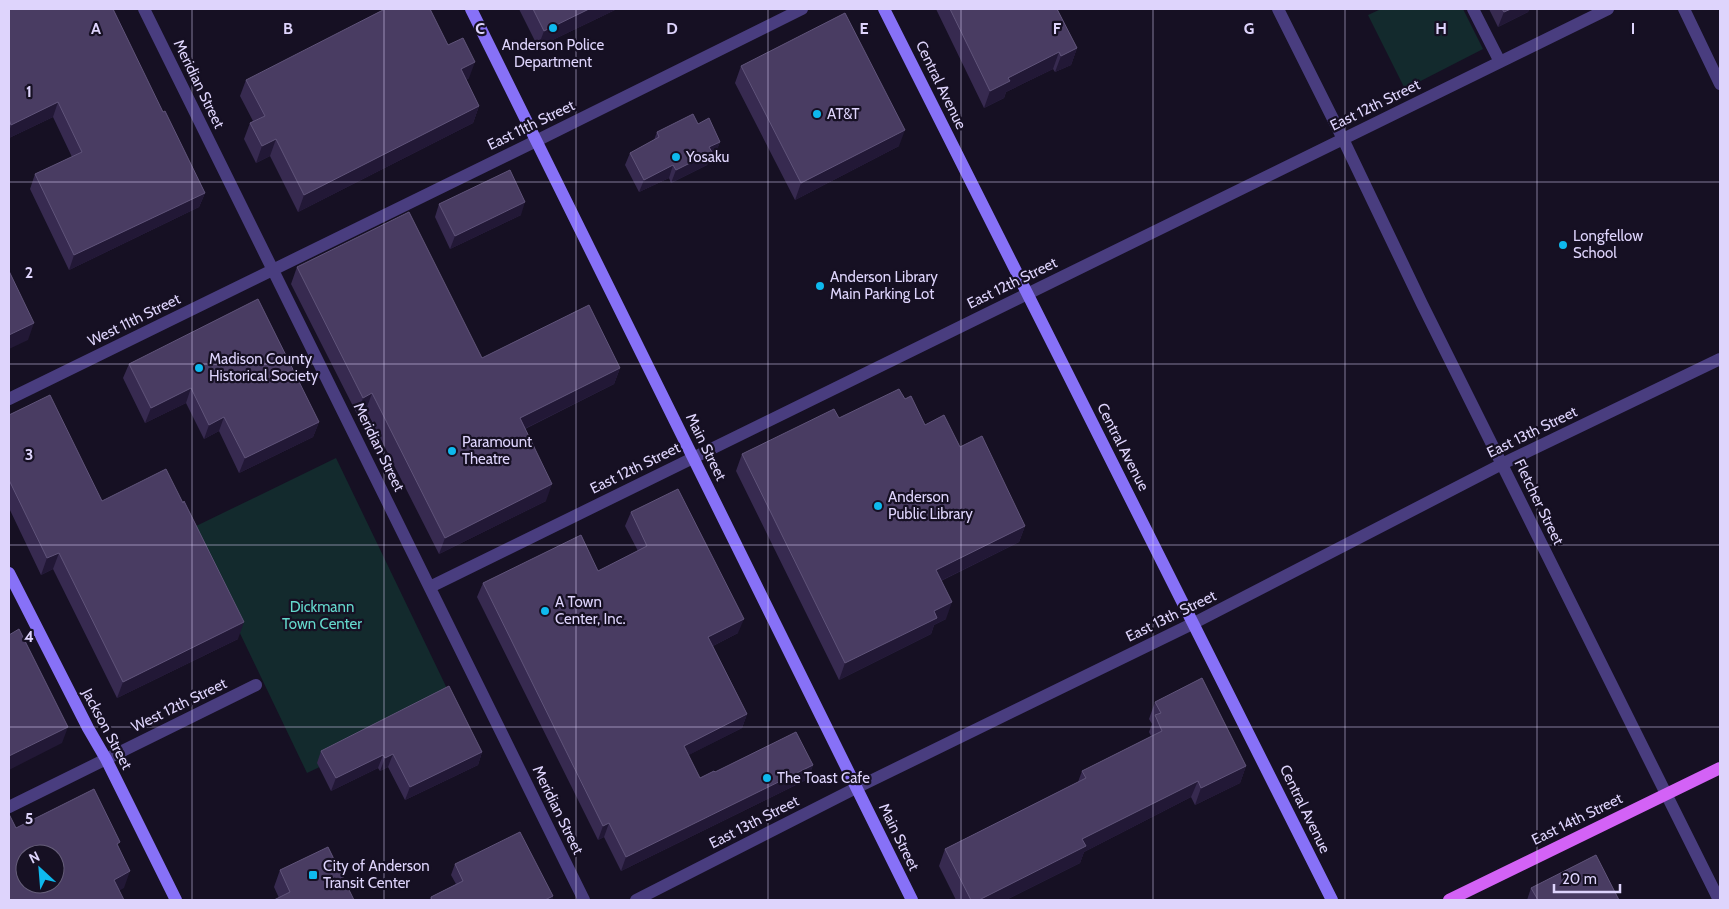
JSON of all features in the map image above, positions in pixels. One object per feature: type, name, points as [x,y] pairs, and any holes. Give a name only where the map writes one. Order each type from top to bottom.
[{"type":"main road","name":"East 14th Street","points":[[1448,900],[1720,768]]},
{"type":"street","name":"Meridian Street","points":[[144,9],[584,900]]},
{"type":"street","name":"Main Street","points":[[471,9],[912,900]]},
{"type":"street","name":"East 11th Street","points":[[273,270],[802,9]]},
{"type":"street","name":"Central Avenue","points":[[884,9],[1332,900]]},
{"type":"street","name":"Fletcher Street","points":[[1278,9],[1719,900]]},
{"type":"street","points":[[1473,9],[1500,62]]},
{"type":"street","name":"East 12th Street","points":[[430,587],[1608,9]]},
{"type":"street","points":[[1684,9],[1720,84]]},
{"type":"street","name":"West 11th Street","points":[[9,400],[273,270]]},
{"type":"street","name":"East 13th Street","points":[[636,900],[856,788],[1194,623],[1502,464],[1720,359]]},
{"type":"street","name":"Jackson Street","points":[[9,574],[88,728],[106,759],[176,900]]},
{"type":"street","name":"West 12th Street","points":[[9,808],[256,685]]},
{"type":"green space","points":[[1381,9],[1463,9],[1483,49],[1405,89],[1368,15]]},
{"type":"green space","name":"Dickmann Town Center","points":[[336,458],[454,703],[307,773],[190,529]]},
{"type":"building","points":[[9,9],[113,9],[205,193],[74,255],[35,174],[82,152],[58,102],[11,125],[9,119]]},
{"type":"building","points":[[385,9],[430,9],[448,45],[463,38],[475,62],[461,69],[479,106],[304,195],[276,139],[262,146],[250,123],[265,116],[246,80]]},
{"type":"building","points":[[533,9],[589,9],[544,31]]},
{"type":"building","points":[[950,9],[1057,9],[1077,48],[1061,56],[1059,52],[1008,78],[1010,81],[990,91]]},
{"type":"building","name":"AT&T","points":[[845,13],[905,130],[801,183],[741,66]]},
{"type":"building","name":"Yosaku","points":[[693,114],[698,124],[709,118],[720,142],[709,147],[712,152],[676,170],[673,165],[644,180],[630,153],[659,137],[657,132]]},
{"type":"building","points":[[510,170],[525,202],[455,236],[439,204]]},
{"type":"building","points":[[409,212],[482,358],[589,305],[620,368],[520,418],[552,484],[445,538],[372,393],[363,398],[297,267]]},
{"type":"building","points":[[9,271],[34,323],[9,335]]},
{"type":"building","points":[[258,299],[319,422],[245,458],[224,417],[209,425],[191,388],[151,408],[129,364]]},
{"type":"building","name":"Anderson Public Library","points":[[899,389],[905,399],[911,396],[925,425],[944,415],[960,447],[982,436],[1025,526],[936,570],[952,602],[934,611],[937,618],[845,663],[742,454],[834,409],[839,418]]},
{"type":"building","points":[[50,395],[102,501],[166,469],[183,503],[184,501],[244,622],[123,682],[59,553],[47,558],[9,480],[9,415]]},
{"type":"building","points":[[678,489],[744,619],[708,637],[747,714],[684,746],[700,778],[796,732],[813,765],[626,857],[609,823],[603,826],[483,583],[581,535],[598,571],[647,546],[631,512]]},
{"type":"building","points":[[19,629],[68,727],[9,756],[9,635]]},
{"type":"building","points":[[1202,678],[1246,766],[1201,788],[1198,781],[1082,839],[1086,846],[979,900],[971,900],[945,849],[1086,778],[1082,771],[1162,731],[1155,715],[1161,713],[1155,702]]},
{"type":"building","points":[[449,686],[482,752],[410,787],[393,754],[385,758],[383,755],[336,778],[321,751]]},
{"type":"building","points":[[94,789],[120,842],[117,844],[130,871],[114,880],[124,900],[9,900],[9,814],[16,828]]},
{"type":"building","points":[[520,832],[553,896],[545,900],[432,900],[431,897],[463,881],[455,864]]},
{"type":"building","points":[[328,847],[354,900],[274,900],[290,892],[280,870]]},
{"type":"building","points":[[1596,855],[1619,900],[1538,900],[1531,888]]},
{"type":"place","name":"Anderson Police Department","points":[[553,28]]},
{"type":"place","name":"AT&T","points":[[817,114]]},
{"type":"place","name":"Yosaku","points":[[676,157]]},
{"type":"place","name":"Longfellow School","points":[[1563,245]]},
{"type":"place","name":"Anderson Library Main Parking Lot","points":[[820,286]]},
{"type":"place","name":"Madison County Historical Society","points":[[199,368]]},
{"type":"place","name":"Paramount Theatre","points":[[452,451]]},
{"type":"place","name":"Anderson Public Library","points":[[878,506]]},
{"type":"place","name":"A Town Center, Inc.","points":[[545,611]]},
{"type":"place","name":"The Toast Cafe","points":[[767,778]]},
{"type":"place","name":"City of Anderson Transit Center","points":[[313,875]]}]
